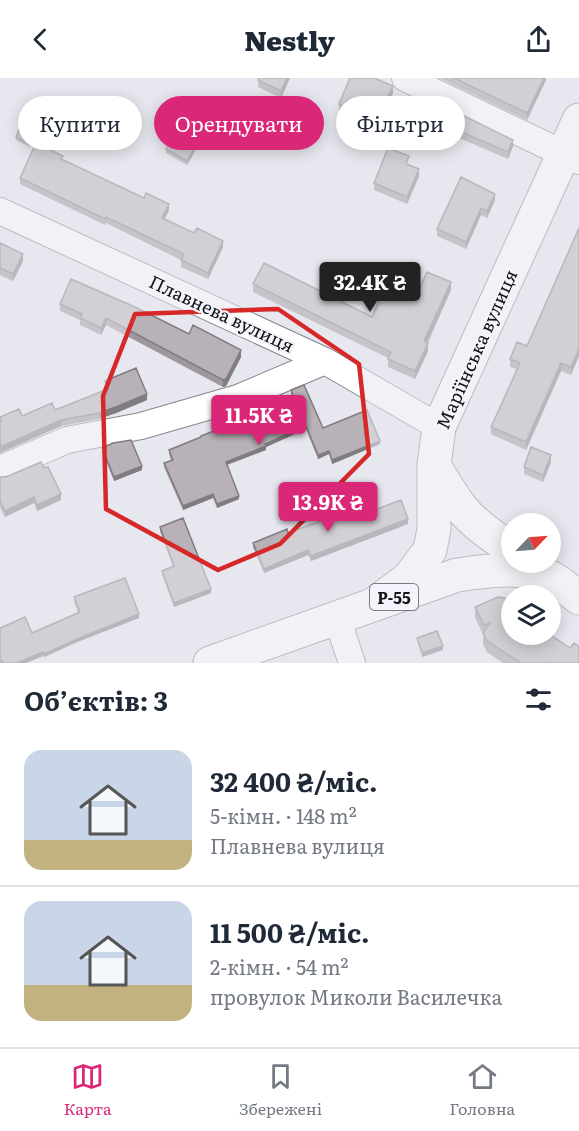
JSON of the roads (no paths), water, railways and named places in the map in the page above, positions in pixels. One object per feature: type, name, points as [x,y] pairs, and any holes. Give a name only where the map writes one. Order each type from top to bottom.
[{"type":"main road","name":"Маріїнська вулиця","points":[[374,604],[409,578],[430,550],[434,529],[434,465],[439,427],[571,158],[579,120]]},
{"type":"main road","points":[[434,465],[464,511],[501,542]]},
{"type":"main road","name":"Р-55","points":[[210,663],[457,575],[501,572]]},
{"type":"main road","name":"Р-55","points":[[545,573],[579,598]]},
{"type":"street","points":[[405,78],[571,158]]},
{"type":"street","name":"Плавнева вулиця","points":[[0,211],[325,361],[439,427]]},
{"type":"street","points":[[0,469],[67,440],[141,426],[238,398],[325,361]]},
{"type":"street","points":[[337,618],[352,663]]}]
